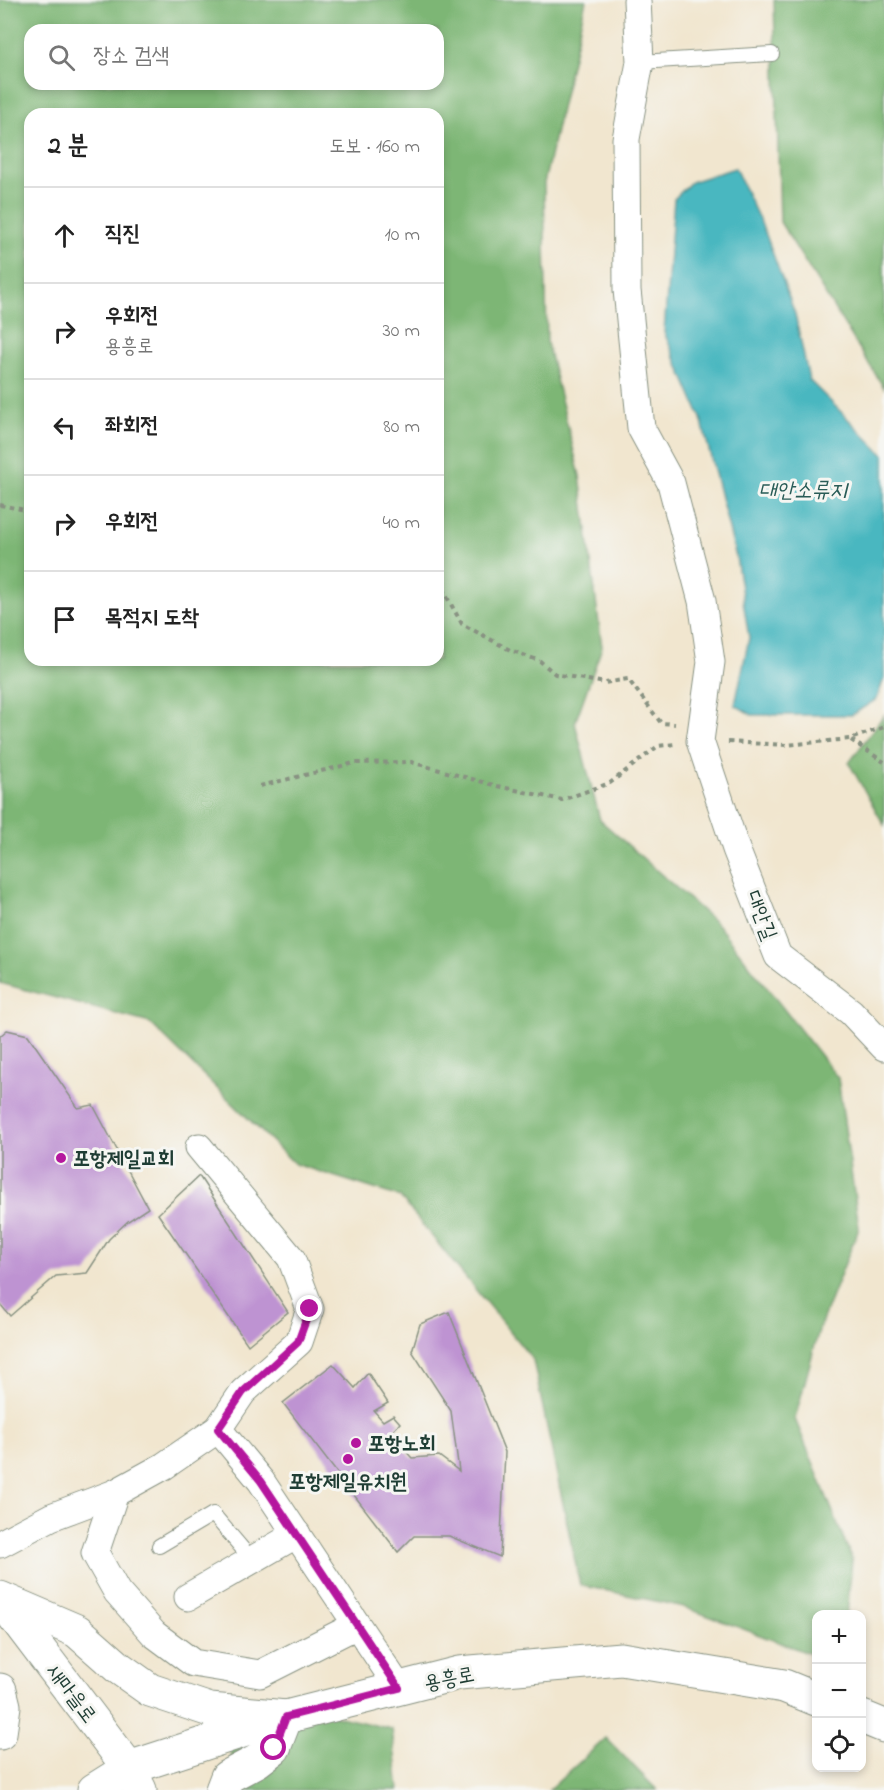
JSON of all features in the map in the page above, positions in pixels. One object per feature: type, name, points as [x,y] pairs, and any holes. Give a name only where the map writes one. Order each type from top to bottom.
[{"type":"main road","points":[[0,1598],[77,1631],[119,1668],[150,1690],[210,1710],[286,1717],[274,1748],[257,1761],[227,1777],[222,1790]]},
{"type":"main road","name":"새마을로","points":[[0,1598],[134,1779]]},
{"type":"main road","name":"용흥로","points":[[94,1790],[134,1779],[286,1717],[459,1673],[621,1659],[784,1686],[812,1697]]},
{"type":"main road","points":[[0,1690],[4,1706],[0,1733]]},
{"type":"main road","points":[[864,1718],[884,1726]]},
{"type":"street","points":[[637,0],[640,62],[626,139],[627,290],[641,428],[671,483],[702,601],[711,662],[700,736]]},
{"type":"street","name":"대안길","points":[[700,736],[736,849],[778,956],[851,1012],[884,1047]]},
{"type":"street","points":[[0,1545],[51,1517],[115,1493],[164,1466],[218,1429],[243,1392],[298,1342],[310,1309],[291,1258],[199,1147]]},
{"type":"street","points":[[218,1429],[261,1481],[399,1688]]},
{"type":"street","points":[[115,1493],[95,1553],[117,1592],[154,1634],[194,1663],[260,1674],[357,1625]]},
{"type":"street","points":[[188,1597],[297,1534]]},
{"type":"lane","points":[[640,62],[772,54]]},
{"type":"lane","points":[[159,1546],[213,1514],[252,1560]]},
{"type":"path","points":[[0,505],[24,510]]},
{"type":"path","points":[[444,592],[462,624],[510,650],[540,661],[555,674],[605,683],[628,679],[661,723],[681,724],[700,736]]},
{"type":"path","points":[[260,786],[354,763],[411,762],[496,786],[562,800],[610,783],[658,746],[700,736],[786,745],[850,739],[884,727]]},
{"type":"path","points":[[850,739],[884,762]]},
{"type":"green space","points":[[0,0],[586,0],[544,183],[547,343],[580,476],[602,647],[575,723],[600,820],[717,924],[838,1078],[859,1228],[820,1326],[795,1419],[852,1559],[847,1610],[812,1610],[812,1655],[684,1607],[580,1585],[533,1360],[400,1197],[295,1164],[150,1023],[0,983]]},
{"type":"green space","points":[[774,0],[884,0],[884,388],[780,222]]},
{"type":"green space","points":[[884,715],[884,825],[849,763]]},
{"type":"green space","points":[[306,1709],[392,1729],[399,1790],[238,1790],[228,1740]]},
{"type":"green space","points":[[606,1738],[657,1790],[549,1790]]},
{"type":"water","name":"대안소류지","points":[[735,168],[765,232],[795,314],[809,380],[884,455],[884,678],[877,699],[852,715],[752,715],[735,705],[749,638],[736,557],[701,418],[664,332],[674,199],[691,182]]},
{"type":"building","name":"포항제일교회","points":[[7,1030],[28,1035],[78,1108],[93,1105],[148,1208],[128,1221],[109,1239],[87,1273],[56,1276],[10,1316],[0,1304],[0,1036]]},
{"type":"building","points":[[199,1176],[288,1312],[248,1345],[158,1214]]},
{"type":"building","name":"포항노회","points":[[449,1312],[505,1452],[500,1557],[449,1536],[414,1536],[398,1552],[283,1403],[333,1364],[355,1388],[368,1373],[388,1403],[374,1411],[383,1421],[393,1415],[400,1423],[390,1434],[412,1458],[439,1456],[459,1471],[451,1411],[412,1351],[420,1324]]},
{"type":"place","name":"포항제일교회","points":[[61,1158]]},
{"type":"place","name":"포항노회","points":[[356,1443]]},
{"type":"place","name":"포항제일유치원","points":[[348,1459]]},
{"type":"route","points":[[274,1748],[286,1717],[399,1688],[261,1481],[218,1429],[243,1392],[298,1342],[310,1309]]}]
